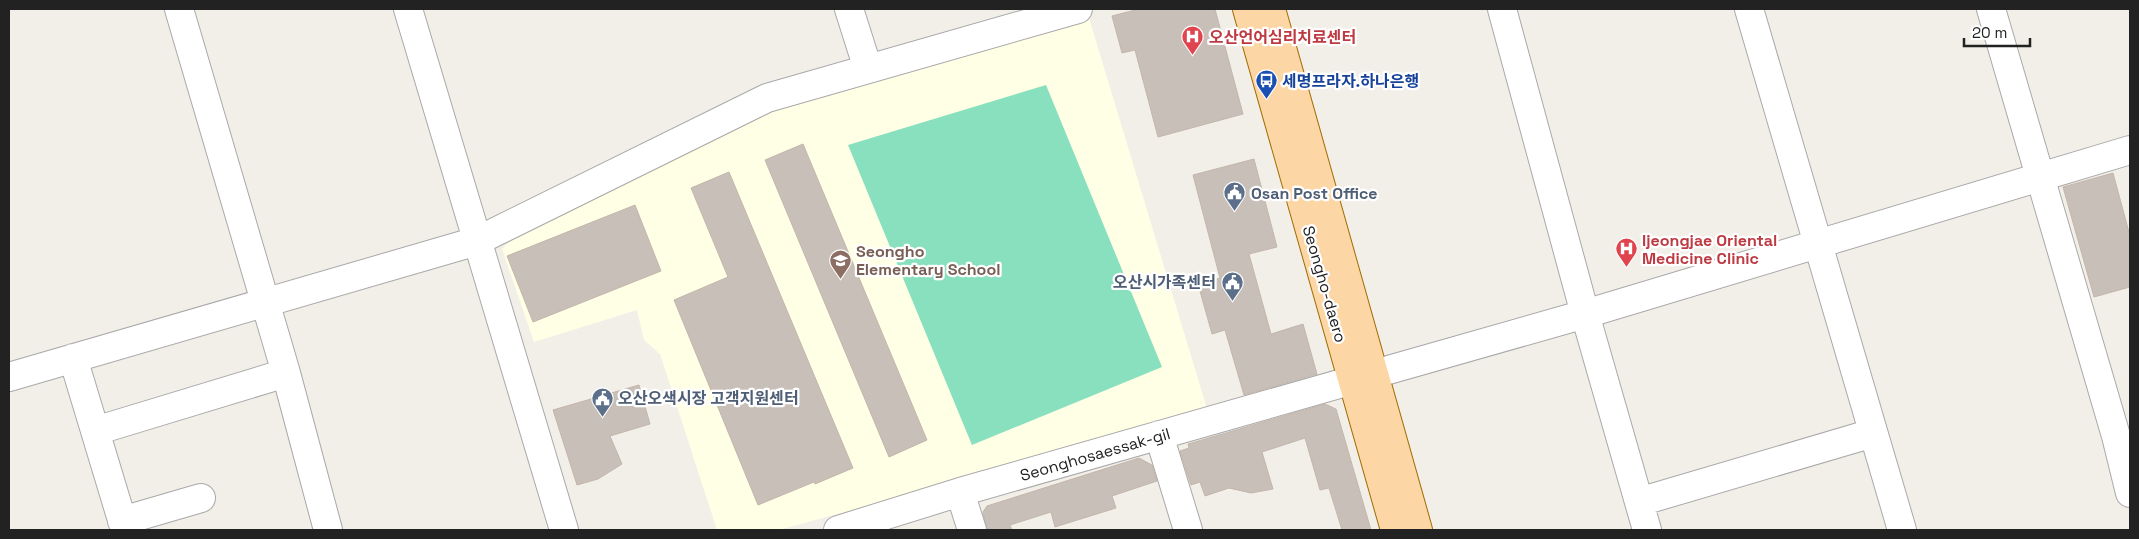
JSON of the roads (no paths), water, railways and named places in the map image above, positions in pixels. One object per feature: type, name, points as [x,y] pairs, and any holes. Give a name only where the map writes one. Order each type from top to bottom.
[{"type":"main road","name":"Seongho-daero","points":[[1247,9],[1363,377],[1418,530]]},
{"type":"main road","name":"Seongho-daero","points":[[1271,9],[1363,377],[1395,530]]},
{"type":"street","points":[[179,9],[286,373],[328,530]]},
{"type":"street","points":[[408,9],[564,530]]},
{"type":"street","points":[[849,9],[868,69]]},
{"type":"street","points":[[9,377],[477,241],[767,98],[1078,9]]},
{"type":"street","points":[[1502,9],[1585,314],[1647,530]]},
{"type":"street","points":[[1749,9],[1902,530]]},
{"type":"street","points":[[1991,9],[2116,436],[2130,493]]},
{"type":"street","name":"Seonghosaessak-gil","points":[[838,530],[960,492],[1585,314],[2130,150]]},
{"type":"street","points":[[73,358],[124,526],[201,498]]},
{"type":"street","points":[[95,431],[286,373]]},
{"type":"street","points":[[1639,502],[1873,432]]},
{"type":"street","points":[[1159,435],[1188,530]]},
{"type":"street","points":[[960,492],[972,530]]},
{"type":"place","name":"오산언어심리치료센터","points":[[1193,56]]},
{"type":"place","name":"세명프라자.하나은행","points":[[1266,100]]},
{"type":"place","name":"Osan Post Office","points":[[1235,212]]},
{"type":"place","name":"Ijeongjae Oriental Medicine Clinic","points":[[1626,268]]},
{"type":"place","name":"Seongho Elementary School","points":[[840,279]]},
{"type":"place","name":"오산시가족센터","points":[[1232,301]]},
{"type":"place","name":"오산오색시장 고객지원센터","points":[[602,417]]}]
